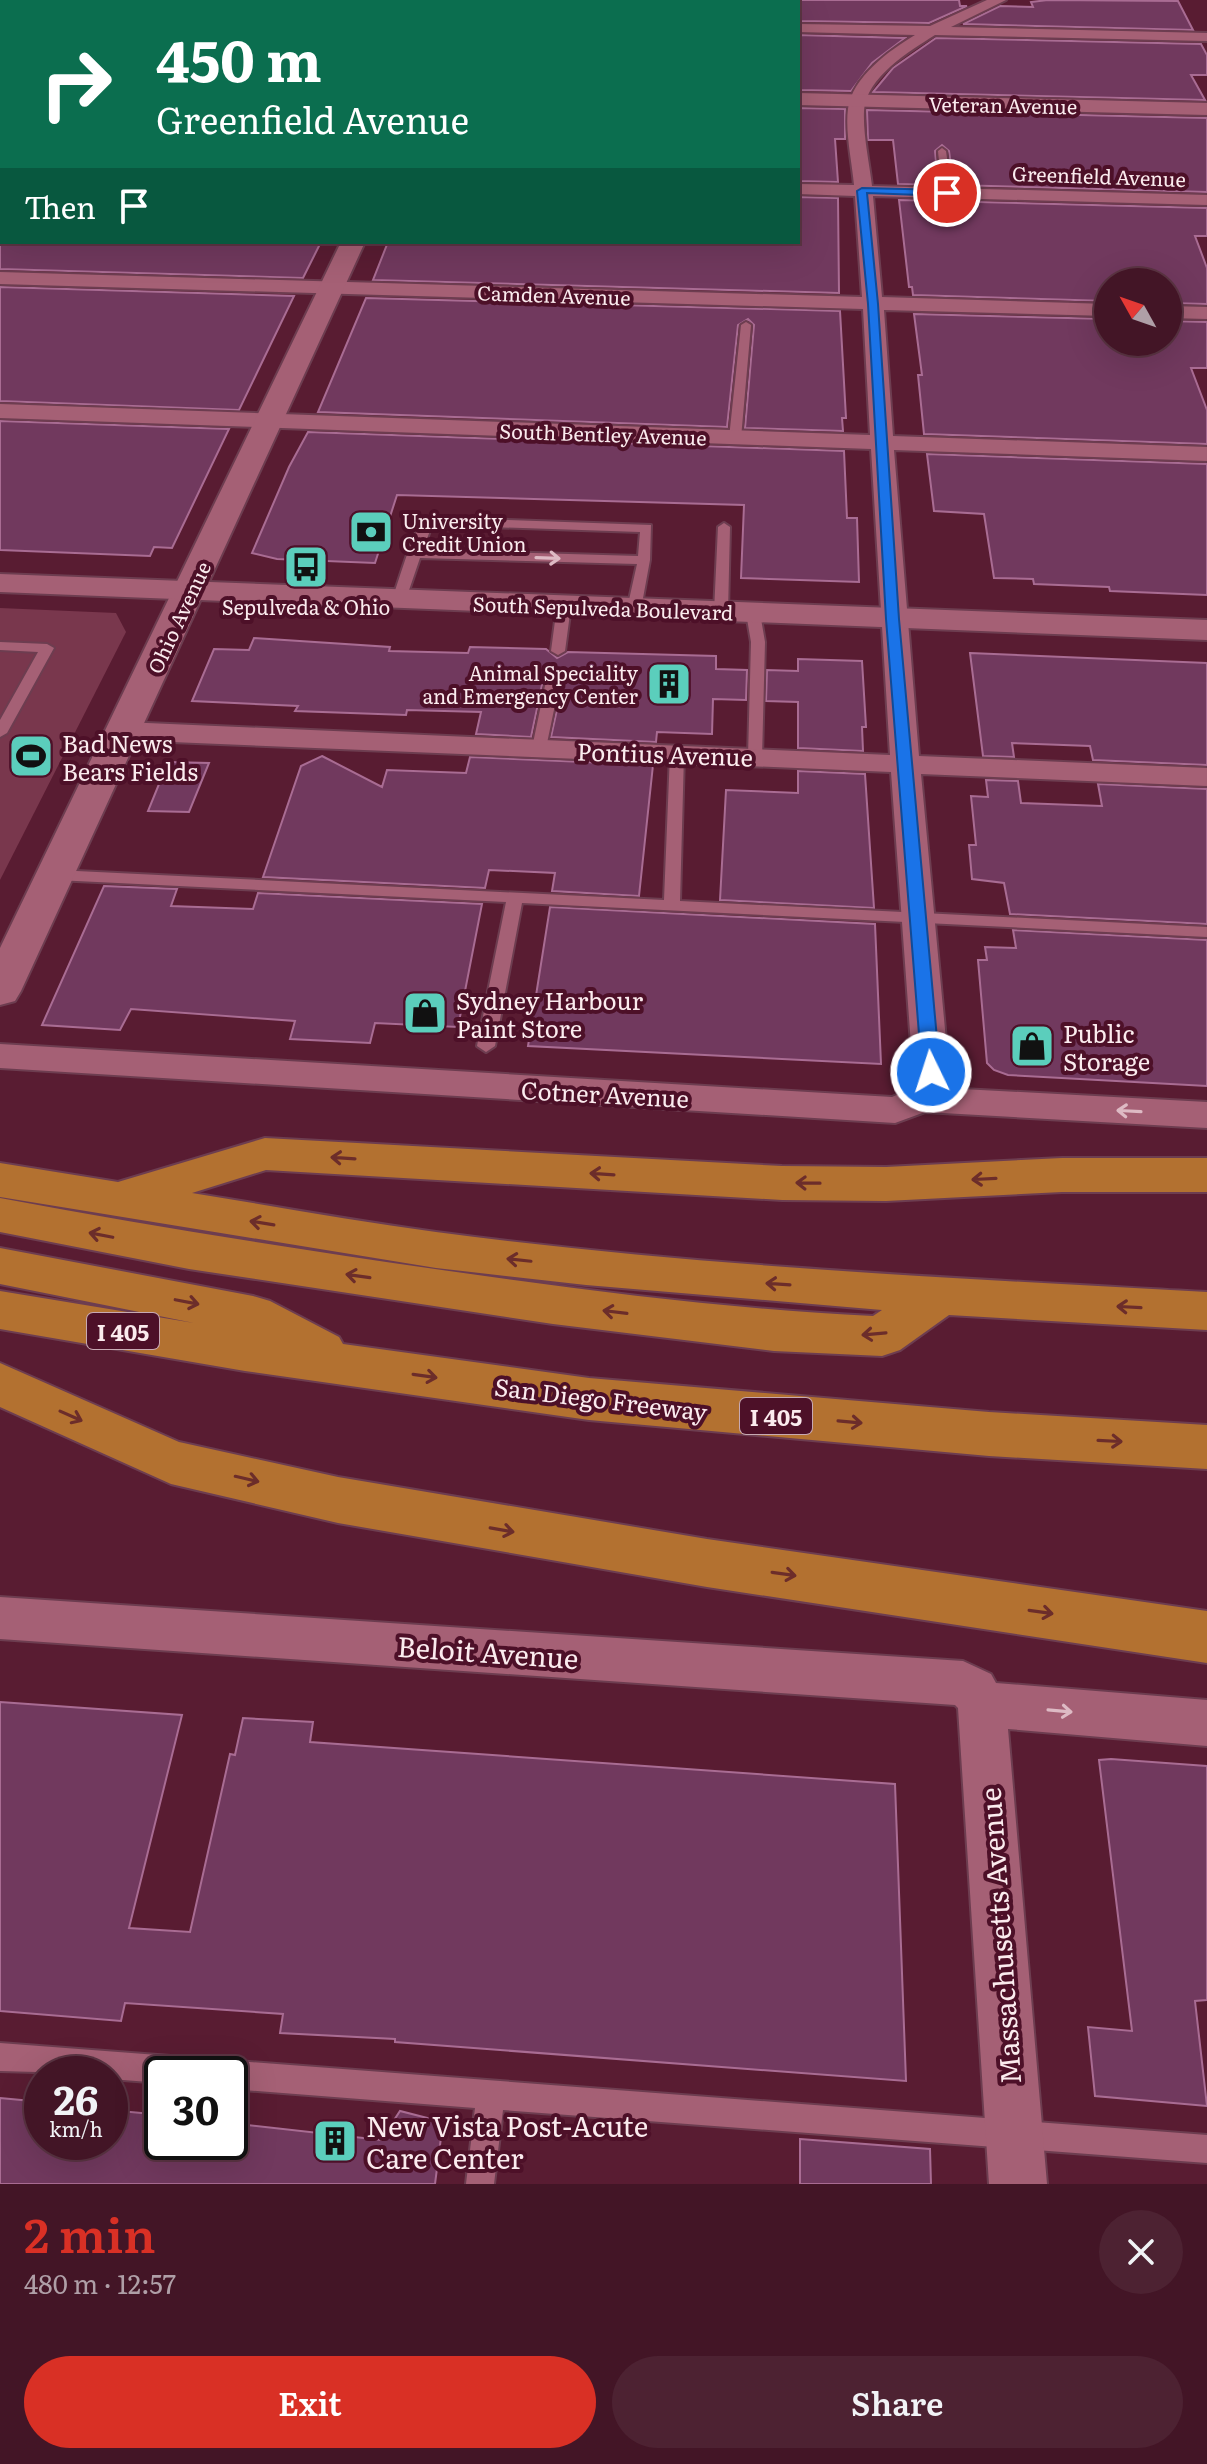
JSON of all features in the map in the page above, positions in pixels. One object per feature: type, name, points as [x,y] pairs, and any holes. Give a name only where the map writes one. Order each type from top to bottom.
[{"type":"highway","points":[[115,1200],[265,1154],[782,1183],[886,1184],[1062,1175],[1207,1175]]},
{"type":"highway","points":[[0,1180],[436,1250],[706,1278],[940,1296],[1207,1311]]},
{"type":"highway","points":[[0,1215],[249,1260],[553,1305],[774,1331],[882,1336],[940,1296]]},
{"type":"highway","points":[[0,1266],[253,1315],[348,1365]]},
{"type":"highway","name":"San Diego Freeway","points":[[0,1310],[589,1399],[989,1434],[1207,1447]]},
{"type":"highway","points":[[0,1384],[171,1462],[338,1500],[707,1563],[1207,1637]]},
{"type":"street","points":[[921,1099],[931,1072],[893,619],[858,101],[884,65],[931,31],[999,0]]},
{"type":"street","points":[[800,28],[1207,37]]},
{"type":"street","name":"Veteran Avenue","points":[[800,99],[1207,109]]},
{"type":"street","name":"Greenfield Avenue","points":[[800,189],[1207,200]]},
{"type":"street","name":"Ohio Avenue","points":[[0,991],[21,932],[56,875],[352,244]]},
{"type":"street","name":"Camden Avenue","points":[[0,278],[1094,310]]},
{"type":"street","points":[[1182,312],[1207,313]]},
{"type":"street","name":"South Bentley Avenue","points":[[0,411],[1207,454]]},
{"type":"street","name":"South Sepulveda Boulevard","points":[[0,583],[1207,630]]},
{"type":"street","name":"Pontius Avenue","points":[[124,731],[1207,777]]},
{"type":"street","name":"Cotner Avenue","points":[[0,1056],[895,1110],[921,1099],[1207,1115]]},
{"type":"street","name":"Beloit Avenue","points":[[0,1618],[963,1683],[978,1697],[1207,1723]]},
{"type":"street","name":"Massachusetts Avenue","points":[[978,1697],[1016,2159]]},
{"type":"lane","points":[[942,151],[947,193]]},
{"type":"lane","points":[[735,438],[746,325]]},
{"type":"lane","points":[[399,599],[427,521],[647,528],[634,609]]},
{"type":"lane","points":[[724,527],[737,613],[758,642],[755,757]]},
{"type":"lane","points":[[414,554],[644,560]]},
{"type":"lane","points":[[558,651],[564,606]]},
{"type":"lane","points":[[0,646],[47,648],[0,733]]},
{"type":"lane","points":[[539,748],[553,681]]},
{"type":"lane","points":[[672,905],[677,754]]},
{"type":"lane","points":[[56,875],[1207,932]]},
{"type":"lane","points":[[486,1046],[515,897]]},
{"type":"lane","points":[[0,2057],[144,2068]]},
{"type":"lane","points":[[248,2076],[491,2094],[1016,2159],[1207,2149]]},
{"type":"lane","points":[[480,2184],[491,2094]]},
{"type":"shaded area","name":"Bad News Bears Fields","points":[[0,608],[116,613],[126,632],[0,880]]},
{"type":"building","points":[[800,0],[959,0],[960,6],[967,6],[929,23],[800,21]]},
{"type":"building","points":[[1178,1],[1193,30],[963,24],[1000,6],[1033,7],[1031,2]]},
{"type":"building","points":[[800,35],[905,38],[872,63],[851,91],[800,90]]},
{"type":"building","points":[[936,38],[1201,44],[1207,55],[1207,75],[1191,75],[1205,100],[873,92],[893,68]]},
{"type":"building","points":[[800,108],[845,109],[845,139],[835,139],[838,182],[800,181]]},
{"type":"building","points":[[867,110],[1207,118],[1207,192],[954,185],[949,151],[942,145],[935,151],[938,185],[898,184],[893,140],[868,140]]},
{"type":"building","points":[[800,197],[838,198],[839,293],[373,280],[387,244],[798,245]]},
{"type":"building","points":[[899,200],[1207,208],[1207,236],[1195,236],[1207,268],[1207,304],[1182,303],[1182,268],[1094,268],[1094,301],[913,295],[912,287],[909,287]]},
{"type":"building","points":[[0,244],[320,244],[303,278],[0,269]]},
{"type":"building","points":[[0,287],[294,296],[239,410],[0,401]]},
{"type":"building","points":[[366,298],[840,311],[846,418],[842,418],[843,431],[745,428],[754,325],[748,319],[738,325],[727,427],[318,412]]},
{"type":"building","points":[[914,314],[1094,319],[1094,356],[1182,356],[1182,321],[1207,322],[1207,368],[1191,368],[1207,410],[1207,444],[924,434],[918,375],[922,375]]},
{"type":"building","points":[[0,421],[229,429],[172,548],[154,547],[150,556],[0,550]]},
{"type":"building","points":[[308,432],[844,451],[847,518],[857,518],[859,582],[741,578],[744,505],[397,495],[375,563],[277,559],[252,553],[289,467]]},
{"type":"building","points":[[927,454],[1207,464],[1207,595],[1110,591],[1109,587],[1034,584],[1033,579],[994,578],[984,514],[934,511]]},
{"type":"building","points":[[254,638],[390,647],[389,651],[468,653],[470,647],[546,649],[557,658],[568,652],[716,656],[716,669],[747,670],[746,700],[713,699],[712,734],[657,732],[656,742],[551,737],[563,682],[554,674],[543,680],[531,737],[476,734],[481,712],[407,710],[406,715],[295,711],[298,706],[192,701],[214,649],[249,650]]},
{"type":"building","points":[[970,653],[1207,663],[1207,765],[1093,760],[1090,746],[1012,743],[1014,757],[983,756]]},
{"type":"building","points":[[798,659],[862,661],[866,727],[862,727],[863,751],[798,748],[798,702],[766,701],[767,670],[798,671]]},
{"type":"building","points":[[322,756],[382,787],[387,770],[466,773],[470,757],[653,765],[639,896],[552,891],[555,873],[489,870],[485,888],[263,877],[301,766]]},
{"type":"building","points":[[168,762],[209,763],[189,812],[148,811]]},
{"type":"building","points":[[798,771],[865,774],[874,908],[720,900],[726,790],[798,793]]},
{"type":"building","points":[[986,780],[1018,781],[1021,803],[1102,806],[1098,784],[1207,789],[1207,924],[1010,914],[1004,883],[972,879],[969,845],[976,845],[971,796],[988,797]]},
{"type":"building","points":[[104,886],[177,889],[171,906],[253,909],[258,893],[482,904],[458,1027],[375,1023],[370,1043],[290,1039],[295,1021],[131,1009],[120,1030],[42,1025]]},
{"type":"building","points":[[550,907],[875,924],[881,1064],[528,1046]]},
{"type":"building","points":[[1013,930],[1207,940],[1207,1086],[1008,1075],[994,1070],[987,1063],[978,960],[987,960],[985,947],[1016,948]]},
{"type":"building","points":[[0,1702],[182,1715],[129,1928],[190,1932],[230,1754],[235,1755],[243,1718],[313,1722],[310,1742],[895,1784],[906,2081],[395,2042],[395,2039],[280,2033],[283,2014],[125,2003],[121,2021],[0,2011]]},
{"type":"building","points":[[1099,1760],[1207,1766],[1207,2000],[1195,2001],[1207,2106],[1095,2096],[1088,2027],[1132,2031]]},
{"type":"building","name":"New Vista Post-Acute Care Center","points":[[0,2098],[24,2100],[24,2160],[128,2160],[128,2112],[144,2113],[144,2160],[248,2160],[248,2125],[381,2140],[400,2111],[443,2122],[435,2184],[0,2184]]},
{"type":"building","points":[[800,2139],[930,2149],[931,2184],[800,2184]]},
{"type":"place","name":"University Credit Union","points":[[371,532]]},
{"type":"place","name":"Sepulveda & Ohio","points":[[306,567]]},
{"type":"place","name":"Animal Speciality and Emergency Center","points":[[669,684]]},
{"type":"place","name":"Bad News Bears Fields","points":[[31,756]]},
{"type":"place","name":"Sydney Harbour Paint Store","points":[[425,1013]]},
{"type":"place","name":"Public Storage","points":[[1032,1046]]},
{"type":"place","name":"New Vista Post-Acute Care Center","points":[[335,2141]]},
{"type":"route","points":[[931,1072],[893,619],[873,304],[862,191],[947,193]]}]
